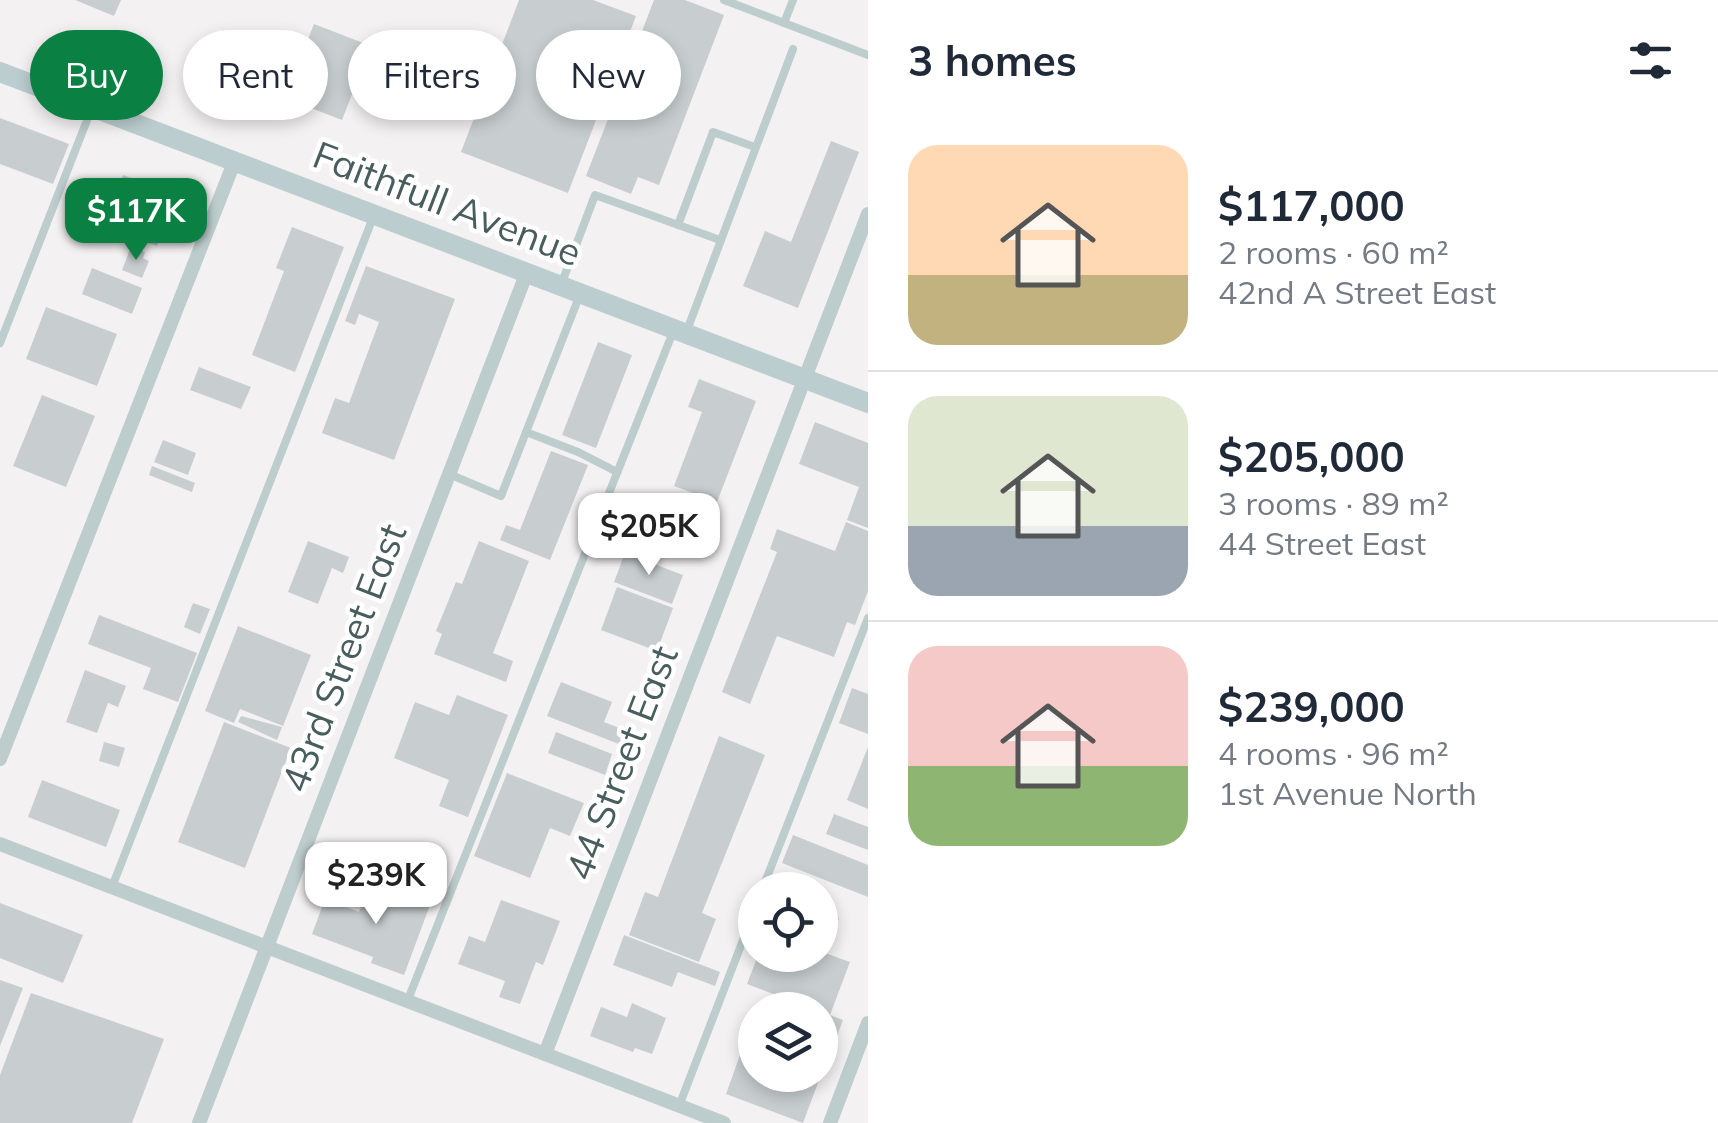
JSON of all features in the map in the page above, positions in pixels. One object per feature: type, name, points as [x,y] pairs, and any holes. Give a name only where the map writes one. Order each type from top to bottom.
[{"type":"street","name":"Faithfull Avenue","points":[[0,72],[30,83]]},
{"type":"street","name":"Faithfull Avenue","points":[[129,120],[868,403]]},
{"type":"street","points":[[0,759],[235,160]]},
{"type":"street","name":"44 Street East","points":[[545,1054],[868,214]]},
{"type":"street","name":"43rd Street East","points":[[199,1123],[527,272]]},
{"type":"street","points":[[0,844],[724,1123]]},
{"type":"street","points":[[830,1123],[868,1023]]},
{"type":"lane","points":[[724,0],[868,55]]},
{"type":"lane","points":[[784,23],[793,0]]},
{"type":"lane","points":[[408,1002],[617,472],[720,240],[793,50]]},
{"type":"lane","points":[[0,343],[87,120]]},
{"type":"lane","points":[[678,225],[713,132],[755,147]]},
{"type":"lane","points":[[449,474],[502,496],[571,289],[595,195],[720,240]]},
{"type":"lane","points":[[112,886],[375,214]]},
{"type":"lane","points":[[526,432],[617,472]]},
{"type":"lane","points":[[769,872],[868,618]]},
{"type":"lane","points":[[679,1106],[738,953]]},
{"type":"building","points":[[75,0],[121,0],[114,16]]},
{"type":"building","points":[[519,0],[593,0],[636,16],[631,30],[536,30],[536,120],[596,120],[568,193],[461,152],[473,120],[516,120],[516,30],[508,30]]},
{"type":"building","points":[[654,0],[685,0],[724,15],[659,185],[638,177],[631,194],[586,176],[608,120],[681,120],[681,30],[642,30]]},
{"type":"building","points":[[314,24],[348,37],[348,105],[342,120],[328,115],[328,30],[312,30]]},
{"type":"building","points":[[0,118],[69,144],[53,184],[0,164]]},
{"type":"building","points":[[831,141],[859,152],[798,308],[743,286],[765,231],[791,242]]},
{"type":"building","points":[[123,175],[177,196],[157,246],[103,225]]},
{"type":"building","points":[[292,227],[344,247],[295,372],[252,355],[284,271],[276,268]]},
{"type":"building","points":[[131,247],[145,252],[143,258],[149,261],[142,278],[122,270]]},
{"type":"building","points":[[366,266],[455,299],[394,460],[322,433],[335,398],[349,403],[379,322],[359,314],[355,325],[345,321]]},
{"type":"building","points":[[92,268],[142,288],[132,314],[82,294]]},
{"type":"building","points":[[46,307],[117,334],[97,386],[26,359]]},
{"type":"building","points":[[598,342],[632,355],[596,448],[562,435]]},
{"type":"building","points":[[199,367],[251,387],[241,409],[190,390]]},
{"type":"building","points":[[699,379],[756,401],[717,502],[674,486],[702,412],[688,407]]},
{"type":"building","points":[[42,395],[95,416],[66,487],[13,466]]},
{"type":"building","points":[[815,422],[868,443],[868,528],[847,520],[859,487],[799,464]]},
{"type":"building","points":[[163,440],[196,453],[188,475],[154,462]]},
{"type":"building","points":[[551,451],[588,465],[550,560],[500,540],[506,525],[520,530]]},
{"type":"building","points":[[152,466],[195,483],[192,492],[149,475]]},
{"type":"building","points":[[846,522],[868,531],[868,591],[855,625],[847,622],[834,657],[777,636],[750,704],[722,692],[777,552],[770,549],[777,529],[835,551]]},
{"type":"building","points":[[308,541],[349,557],[343,573],[332,568],[318,604],[288,592]]},
{"type":"building","points":[[479,541],[529,561],[493,653],[513,661],[506,682],[434,654],[442,634],[436,631],[456,582],[462,584]]},
{"type":"building","points":[[625,553],[683,575],[672,604],[614,582]]},
{"type":"building","points":[[617,587],[673,608],[657,651],[601,630]]},
{"type":"building","points":[[193,603],[210,609],[200,634],[184,627]]},
{"type":"building","points":[[99,615],[197,653],[178,702],[143,689],[151,668],[88,644]]},
{"type":"building","points":[[238,626],[311,655],[283,726],[240,709],[234,723],[205,711]]},
{"type":"building","points":[[85,670],[126,686],[118,707],[108,703],[97,733],[66,722]]},
{"type":"building","points":[[561,682],[612,702],[604,722],[630,732],[624,746],[547,716]]},
{"type":"building","points":[[852,688],[868,694],[868,734],[839,723]]},
{"type":"building","points":[[457,695],[508,715],[468,817],[439,806],[449,780],[394,758],[415,702],[449,715]]},
{"type":"building","points":[[241,716],[282,727],[277,740],[238,722]]},
{"type":"building","points":[[224,722],[291,748],[245,868],[178,842]]},
{"type":"building","points":[[556,732],[612,754],[605,775],[548,753]]},
{"type":"building","points":[[719,736],[765,755],[702,913],[716,919],[699,962],[629,935],[645,892],[658,897]]},
{"type":"building","points":[[104,742],[125,748],[119,767],[99,761]]},
{"type":"building","points":[[868,747],[868,809],[847,800]]},
{"type":"building","points":[[507,773],[584,803],[570,836],[550,828],[530,878],[474,856]]},
{"type":"building","points":[[42,780],[120,810],[106,847],[28,817]]},
{"type":"building","points":[[834,814],[868,827],[868,850],[826,834]]},
{"type":"building","points":[[793,835],[868,865],[868,897],[838,885],[838,872],[805,872],[782,863]]},
{"type":"building","points":[[371,882],[430,905],[404,975],[371,963],[373,957],[312,934],[325,899],[359,912]]},
{"type":"building","points":[[501,900],[560,921],[543,965],[536,962],[520,1004],[499,997],[505,981],[458,964],[469,936],[485,942]]},
{"type":"building","points":[[0,903],[83,935],[63,983],[0,958]]},
{"type":"building","points":[[624,935],[720,972],[715,986],[678,972],[672,987],[613,965]]},
{"type":"building","points":[[838,958],[850,962],[838,994],[768,992],[747,984],[752,972],[838,972]]},
{"type":"building","points":[[0,980],[23,988],[0,1046]]},
{"type":"building","points":[[31,993],[164,1039],[132,1123],[0,1123],[0,1075]]},
{"type":"building","points":[[632,1003],[666,1018],[652,1054],[635,1048],[633,1052],[590,1036],[601,1007],[627,1017]]},
{"type":"building","points":[[738,1061],[738,1092],[815,1092],[803,1123],[726,1094]]}]
